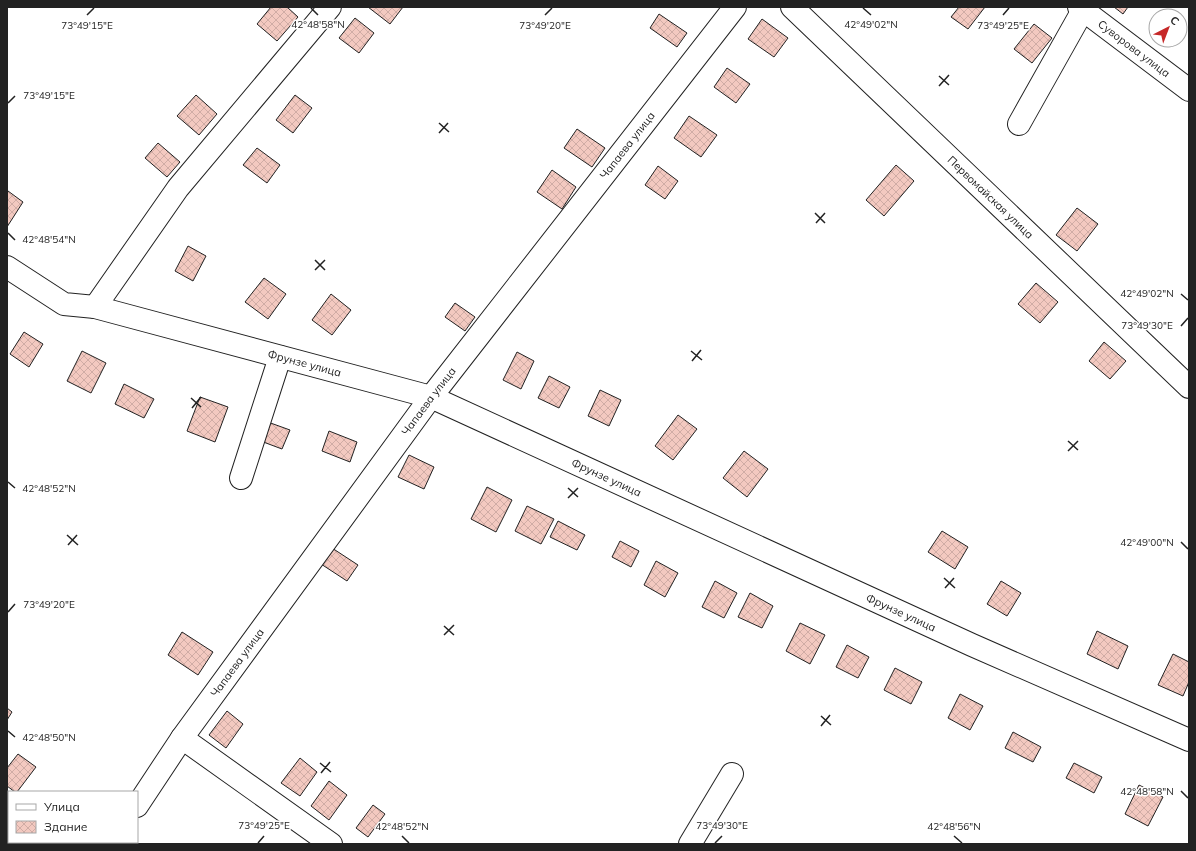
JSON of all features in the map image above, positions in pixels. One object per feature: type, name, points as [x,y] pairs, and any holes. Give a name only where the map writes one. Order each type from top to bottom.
[{"type":"street","points":[[95,307],[178,188],[330,7]]},
{"type":"street","name":"Чапаева улица","points":[[138,804],[182,738],[431,397],[735,7]]},
{"type":"street","name":"Первомайская улица","points":[[792,7],[1189,387]]},
{"type":"street","points":[[1019,124],[1081,9]]},
{"type":"street","name":"Суворова улица","points":[[1081,9],[1189,90]]},
{"type":"street","name":"Фрунзе улица","points":[[7,267],[64,304],[95,307],[431,397],[972,645],[1189,740]]},
{"type":"street","points":[[241,478],[280,357]]},
{"type":"street","points":[[182,738],[331,844]]},
{"type":"street","points":[[690,844],[732,774]]},
{"type":"building","points":[[271,7],[287,7],[298,17],[277,41],[257,24]]},
{"type":"building","points":[[368,7],[403,7],[390,24]]},
{"type":"building","points":[[959,7],[985,7],[968,29],[951,17]]},
{"type":"building","points":[[1114,7],[1128,7],[1123,14]]},
{"type":"building","points":[[659,14],[687,33],[677,47],[650,28]]},
{"type":"building","points":[[355,18],[374,33],[359,53],[339,38]]},
{"type":"building","points":[[762,19],[788,38],[774,57],[748,39]]},
{"type":"building","points":[[1034,24],[1052,38],[1032,63],[1014,49]]},
{"type":"building","points":[[727,68],[750,84],[736,103],[714,87]]},
{"type":"building","points":[[196,95],[217,114],[199,135],[177,116]]},
{"type":"building","points":[[295,95],[312,108],[293,133],[276,120]]},
{"type":"building","points":[[689,116],[717,135],[701,157],[674,138]]},
{"type":"building","points":[[577,129],[605,148],[592,167],[564,148]]},
{"type":"building","points":[[158,143],[180,162],[167,177],[145,158]]},
{"type":"building","points":[[257,148],[280,165],[267,183],[243,165]]},
{"type":"building","points":[[896,165],[914,181],[884,216],[866,200]]},
{"type":"building","points":[[658,166],[678,181],[665,199],[645,185]]},
{"type":"building","points":[[552,170],[576,187],[562,209],[537,192]]},
{"type":"building","points":[[8,191],[23,202],[7,227],[7,192]]},
{"type":"building","points":[[1077,208],[1098,224],[1077,251],[1056,235]]},
{"type":"building","points":[[188,246],[206,256],[193,281],[175,271]]},
{"type":"building","points":[[264,278],[286,294],[268,319],[245,302]]},
{"type":"building","points":[[1036,283],[1058,302],[1040,323],[1018,304]]},
{"type":"building","points":[[331,294],[351,310],[332,335],[312,320]]},
{"type":"building","points":[[455,303],[475,317],[465,331],[445,317]]},
{"type":"building","points":[[24,332],[43,344],[29,367],[10,354]]},
{"type":"building","points":[[1104,342],[1126,361],[1110,379],[1089,361]]},
{"type":"building","points":[[82,351],[106,363],[91,393],[67,381]]},
{"type":"building","points":[[517,352],[534,361],[521,389],[503,380]]},
{"type":"building","points":[[549,376],[570,387],[559,408],[538,398]]},
{"type":"building","points":[[124,384],[154,399],[144,418],[115,404]]},
{"type":"building","points":[[600,390],[621,400],[609,426],[588,416]]},
{"type":"building","points":[[200,397],[228,407],[215,442],[187,431]]},
{"type":"building","points":[[678,415],[697,429],[673,460],[655,446]]},
{"type":"building","points":[[265,421],[290,430],[282,449],[258,440]]},
{"type":"building","points":[[329,431],[357,442],[350,462],[322,451]]},
{"type":"building","points":[[744,451],[768,469],[747,497],[723,478]]},
{"type":"building","points":[[409,455],[434,467],[424,489],[398,477]]},
{"type":"building","points":[[487,487],[512,500],[496,532],[471,519]]},
{"type":"building","points":[[527,506],[554,519],[541,544],[515,531]]},
{"type":"building","points":[[558,521],[585,535],[577,550],[550,537]]},
{"type":"building","points":[[942,531],[968,547],[955,569],[928,552]]},
{"type":"building","points":[[620,541],[639,551],[631,567],[612,557]]},
{"type":"building","points":[[332,548],[358,565],[347,581],[321,564]]},
{"type":"building","points":[[656,561],[678,573],[665,597],[644,585]]},
{"type":"building","points":[[715,581],[737,593],[724,618],[702,607]]},
{"type":"building","points":[[1001,581],[1021,593],[1007,616],[987,604]]},
{"type":"building","points":[[750,593],[773,606],[762,628],[738,617]]},
{"type":"building","points":[[800,623],[825,635],[810,664],[786,651]]},
{"type":"building","points":[[1097,631],[1128,646],[1118,669],[1087,654]]},
{"type":"building","points":[[182,632],[213,652],[198,675],[168,655]]},
{"type":"building","points":[[847,645],[869,657],[858,678],[836,667]]},
{"type":"building","points":[[1173,654],[1189,662],[1189,682],[1183,696],[1158,685]]},
{"type":"building","points":[[895,668],[922,682],[911,704],[884,690]]},
{"type":"building","points":[[960,694],[983,706],[970,730],[948,718]]},
{"type":"building","points":[[7,708],[12,712],[7,720]]},
{"type":"building","points":[[227,711],[243,724],[226,748],[209,735]]},
{"type":"building","points":[[1013,732],[1041,747],[1033,762],[1005,748]]},
{"type":"building","points":[[18,754],[36,767],[18,791],[14,791],[7,786],[7,768]]},
{"type":"building","points":[[300,758],[317,772],[300,796],[281,783]]},
{"type":"building","points":[[1074,763],[1102,777],[1094,793],[1066,778]]},
{"type":"building","points":[[329,781],[347,795],[329,820],[311,806]]},
{"type":"building","points":[[1139,785],[1163,797],[1148,826],[1125,814]]},
{"type":"building","points":[[373,805],[385,814],[368,837],[356,828]]}]
